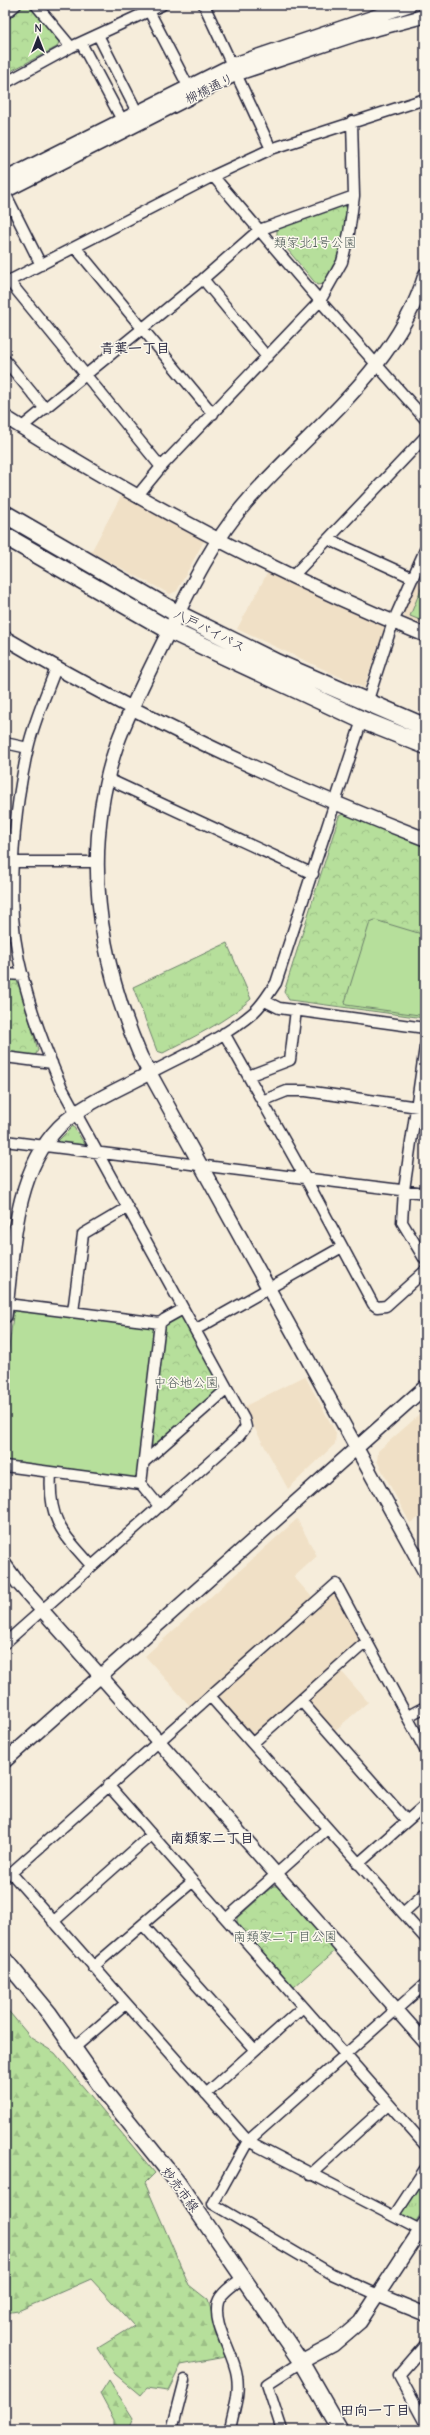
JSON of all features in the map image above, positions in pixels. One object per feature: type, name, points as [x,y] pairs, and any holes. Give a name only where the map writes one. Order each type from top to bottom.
[{"type":"highway","name":"八戸バイパス","points":[[5,514],[178,614],[277,663],[425,727]]},
{"type":"highway","name":"八戸バイパス","points":[[5,536],[170,630],[362,720],[425,746]]},
{"type":"main road","name":"妙売市線","points":[[5,1960],[74,2048],[104,2091],[178,2183],[301,2362],[340,2430]]},
{"type":"street","points":[[5,14],[16,5]]},
{"type":"street","points":[[36,5],[71,48]]},
{"type":"street","points":[[204,5],[271,149]]},
{"type":"street","name":"柳橋通り","points":[[5,179],[188,86],[409,5]]},
{"type":"street","points":[[5,83],[71,48],[155,7],[188,86]]},
{"type":"street","name":"柳橋通り","points":[[5,192],[234,70],[342,38],[425,16]]},
{"type":"street","points":[[98,35],[137,112]]},
{"type":"street","points":[[81,43],[122,120]]},
{"type":"street","points":[[160,467],[86,375],[7,282],[213,176],[271,149],[352,121],[425,99]]},
{"type":"street","points":[[138,495],[160,467],[268,357],[320,301],[342,262],[349,233],[354,196],[352,121]]},
{"type":"street","points":[[213,176],[320,301],[425,419]]},
{"type":"street","points":[[5,192],[41,265]]},
{"type":"street","points":[[22,428],[203,279],[259,230],[354,196]]},
{"type":"street","points":[[75,247],[213,414]]},
{"type":"street","points":[[425,276],[400,333],[377,365],[249,499],[219,539],[178,614],[131,708],[117,746],[108,780],[100,820],[97,862],[102,936],[113,985],[126,1024],[150,1073],[200,1166],[425,1572]]},
{"type":"street","points":[[203,279],[268,357]]},
{"type":"street","points":[[5,360],[44,409]]},
{"type":"street","points":[[5,417],[138,495],[292,577],[425,635]]},
{"type":"street","points":[[292,577],[425,437]]},
{"type":"street","points":[[328,539],[413,578]]},
{"type":"street","points":[[367,703],[393,622],[425,550]]},
{"type":"street","points":[[5,638],[56,668],[204,746],[335,805],[425,839]]},
{"type":"street","points":[[5,1643],[91,1565],[239,1436],[246,1427],[244,1419],[76,1115],[40,1035],[23,975],[13,917],[10,862],[19,797],[28,748],[56,668]]},
{"type":"street","points":[[183,1308],[160,1323],[6,1305],[20,1202],[29,1173],[43,1146],[59,1126],[150,1073],[224,1033],[254,1012],[265,1001],[276,983],[313,874],[362,720]]},
{"type":"street","points":[[5,743],[28,748]]},
{"type":"street","points":[[108,780],[313,874]]},
{"type":"street","points":[[10,862],[97,862]]},
{"type":"street","points":[[5,974],[23,975]]},
{"type":"street","points":[[265,1001],[279,1008],[425,1028]]},
{"type":"street","points":[[248,1076],[290,1060],[296,1010]]},
{"type":"street","points":[[224,1033],[306,1179],[373,1304],[377,1307],[386,1306],[425,1271]]},
{"type":"street","points":[[425,1047],[420,1107],[404,1190],[402,1222],[425,1260]]},
{"type":"street","points":[[5,1057],[52,1063]]},
{"type":"street","points":[[262,1101],[287,1091],[306,1091],[420,1107]]},
{"type":"street","points":[[5,1141],[425,1193]]},
{"type":"street","points":[[73,1312],[83,1234],[127,1208]]},
{"type":"street","points":[[194,1330],[342,1247]]},
{"type":"street","points":[[141,1484],[160,1323]]},
{"type":"street","points":[[5,1761],[425,1387]]},
{"type":"street","points":[[144,1462],[227,1388]]},
{"type":"street","points":[[5,1466],[141,1484],[158,1506]]},
{"type":"street","points":[[51,1473],[50,1496],[54,1514],[70,1542],[91,1565]]},
{"type":"street","points":[[5,1565],[101,1676],[425,2042]]},
{"type":"street","points":[[282,2430],[266,2384],[301,2362],[333,2345],[360,2322],[422,2226],[394,2216],[310,2175],[248,2141],[52,1922],[11,1873],[108,1785],[336,1584],[425,1750]]},
{"type":"street","points":[[253,1743],[367,1641]]},
{"type":"street","points":[[210,1696],[425,1938]]},
{"type":"street","points":[[300,1701],[407,1821]]},
{"type":"street","points":[[408,1716],[425,1707]]},
{"type":"street","points":[[108,1785],[425,2145]]},
{"type":"street","points":[[358,1864],[425,1805]]},
{"type":"street","points":[[226,1919],[327,1829]]},
{"type":"street","points":[[52,1922],[151,1835]]},
{"type":"street","points":[[93,1967],[192,1882]]},
{"type":"street","points":[[403,1913],[425,1893]]},
{"type":"street","points":[[143,1925],[254,2049]]},
{"type":"street","points":[[425,1984],[248,2141],[213,2204],[332,2274],[425,2314]]},
{"type":"street","points":[[74,2048],[126,2004]]},
{"type":"street","points":[[206,2094],[254,2049],[303,2007]]},
{"type":"street","points":[[310,2175],[388,2104]]},
{"type":"street","points":[[394,2216],[425,2169]]},
{"type":"street","points":[[230,2430],[238,2397],[237,2374],[218,2318],[218,2301],[228,2289],[244,2277]]},
{"type":"street","points":[[425,2346],[398,2374],[425,2423]]},
{"type":"street","points":[[172,2430],[185,2380]]},
{"type":"shaded area","points":[[122,494],[206,537],[177,591],[170,594],[91,552]]},
{"type":"shaded area","points":[[425,565],[425,628],[405,620],[404,613]]},
{"type":"shaded area","points":[[269,570],[382,624],[384,629],[364,688],[237,629]]},
{"type":"shaded area","points":[[305,1376],[336,1433],[335,1444],[288,1489],[243,1407]]},
{"type":"shaded area","points":[[425,1407],[425,1514],[410,1523],[377,1461],[378,1451],[418,1416]]},
{"type":"shaded area","points":[[297,1519],[317,1556],[294,1577],[319,1605],[334,1592],[362,1643],[336,1665],[368,1702],[333,1732],[301,1696],[254,1737],[211,1688],[190,1706],[145,1656]]},
{"type":"green space","points":[[22,5],[32,5],[59,42],[57,47],[5,74],[5,19]]},
{"type":"green space","name":"類家北1号公園","points":[[342,204],[349,209],[336,262],[324,284],[317,285],[277,237],[277,229]]},
{"type":"green space","points":[[425,579],[425,622],[410,616]]},
{"type":"green space","points":[[345,813],[425,845],[424,1018],[289,1000],[284,992],[339,816]]},
{"type":"green space","points":[[375,920],[425,935],[425,991],[422,1014],[419,1015],[346,1005],[345,1002],[370,922]]},
{"type":"green space","points":[[227,943],[251,999],[231,1015],[209,1029],[163,1053],[157,1051],[133,987]]},
{"type":"green space","points":[[5,978],[18,980],[38,1050],[35,1056],[5,1052]]},
{"type":"green space","points":[[73,1126],[86,1146],[57,1142]]},
{"type":"green space","points":[[14,1308],[157,1327],[138,1480],[5,1462],[5,1379]]},
{"type":"green space","name":"中谷地公園","points":[[178,1316],[182,1317],[220,1386],[218,1391],[155,1446],[149,1444],[165,1326],[166,1322]]},
{"type":"green space","name":"南類家二丁目公園","points":[[273,1886],[277,1886],[335,1951],[294,1987],[237,1923],[237,1918]]},
{"type":"green space","points":[[5,2007],[31,2038],[55,2053],[155,2173],[145,2183],[189,2285],[208,2300],[225,2357],[181,2365],[168,2391],[146,2388],[140,2395],[115,2374],[98,2348],[134,2326],[91,2279],[18,2311],[5,2313]]},
{"type":"green space","points":[[425,2177],[425,2208],[416,2221],[412,2222],[401,2217],[401,2213]]},
{"type":"green space","points":[[109,2380],[133,2418],[128,2430],[114,2430],[114,2420],[100,2394]]},
{"type":"district","name":"青葉一丁目","points":[[135,348]]},
{"type":"district","name":"南類家二丁目","points":[[212,1838]]},
{"type":"district","name":"田向一丁目","points":[[375,2410]]}]
